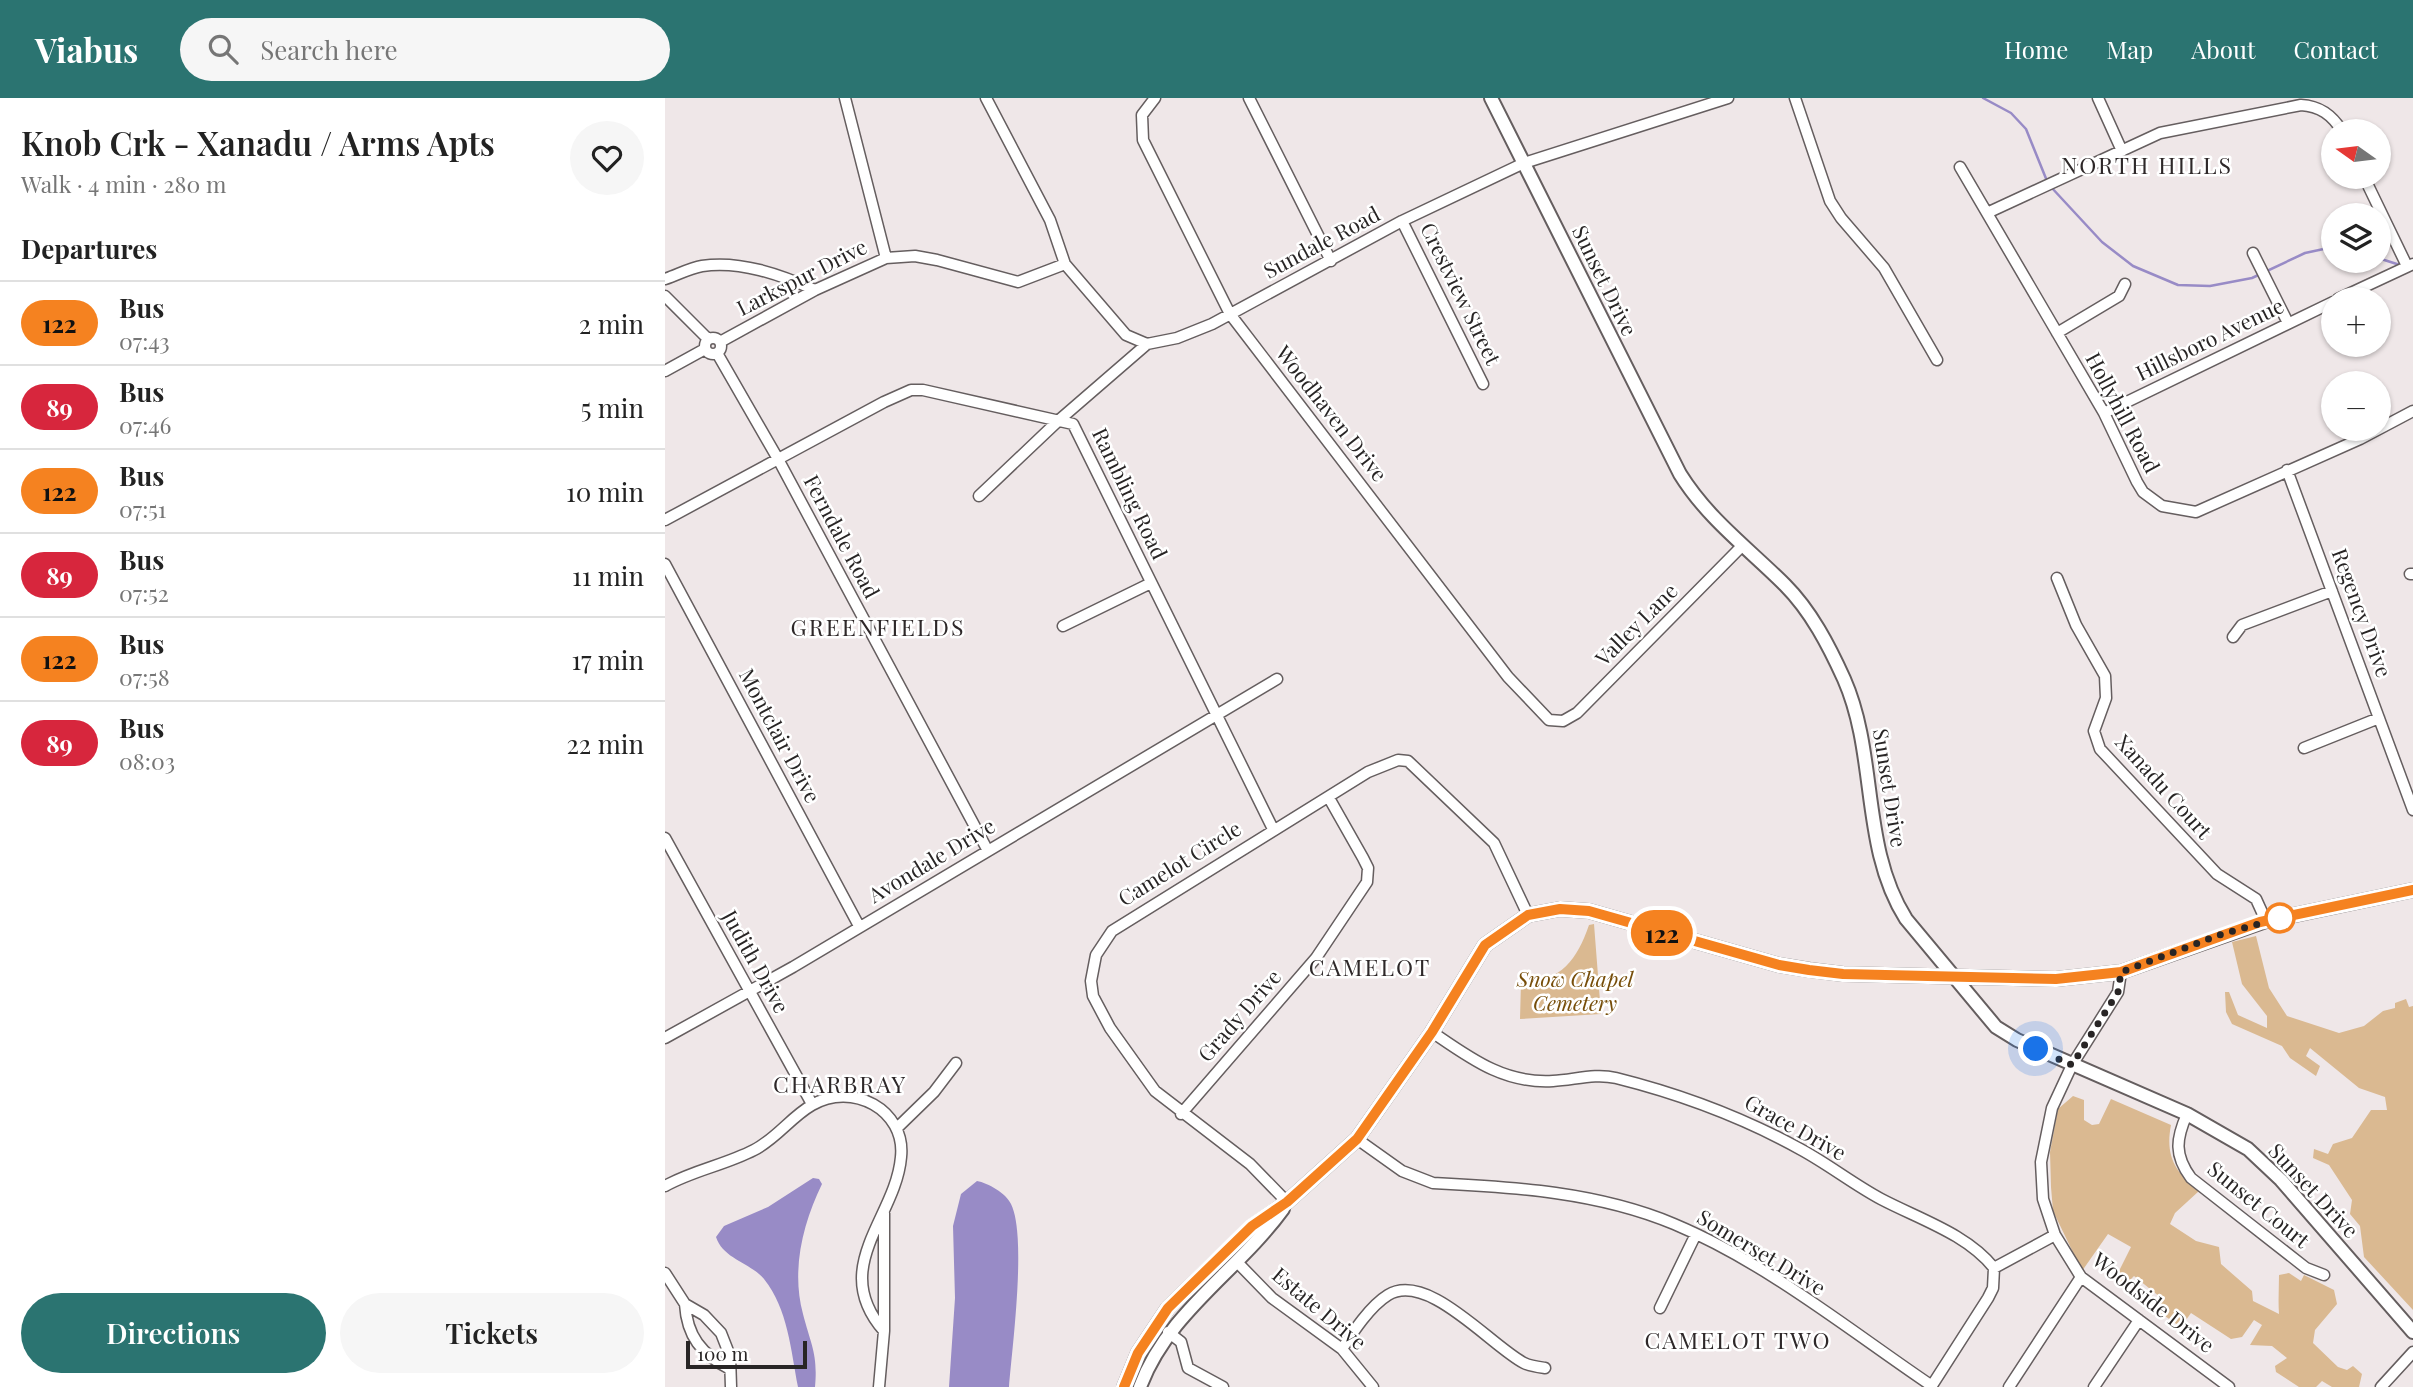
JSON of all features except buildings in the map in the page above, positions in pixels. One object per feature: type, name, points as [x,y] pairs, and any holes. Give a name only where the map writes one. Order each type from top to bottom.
[{"type":"main road","name":"Sunset Drive","points":[[1491,98],[1680,474],[1708,513],[1741,547],[1787,587],[1812,620],[1837,663],[1857,714],[1866,757],[1872,827],[1895,902],[1950,975],[1996,1027],[2017,1040],[2187,1114],[2238,1142],[2264,1164],[2413,1332]]},
{"type":"main road","points":[[1124,1387],[1138,1353],[1156,1324],[1252,1226],[1287,1202],[1357,1139],[1432,1032],[1485,945],[1528,915],[1560,909],[1589,911],[1779,965],[1821,972],[2056,979],[2121,972],[2266,921],[2413,890]]},
{"type":"main road","points":[[1140,1387],[1168,1332],[1262,1237],[1287,1202]]},
{"type":"main road","points":[[1237,1262],[1240,1242],[1252,1226]]},
{"type":"main road","points":[[1209,1267],[1224,1260],[1237,1262]]},
{"type":"main road","points":[[1156,1324],[1168,1332]]},
{"type":"street","points":[[845,98],[886,258]]},
{"type":"street","points":[[986,98],[1050,220],[1065,264],[1126,335],[1147,344]]},
{"type":"street","name":"Woodhaven Drive","points":[[1155,98],[1142,115],[1143,140],[1230,314],[1508,677],[1542,714],[1556,723]]},
{"type":"street","points":[[1249,98],[1331,261]]},
{"type":"street","name":"Sundale Road","points":[[979,496],[1058,421],[1147,344],[1194,332],[1402,221],[1524,163],[1728,98]]},
{"type":"street","points":[[1795,98],[1831,201],[1841,218],[1884,268],[1937,360]]},
{"type":"street","points":[[2098,98],[2122,151]]},
{"type":"street","points":[[1987,213],[2160,133],[2185,126],[2301,105],[2324,111],[2331,119]]},
{"type":"street","name":"Hollyhill Road","points":[[1961,167],[2104,413],[2143,492],[2173,510],[2196,512],[2360,439],[2413,411]]},
{"type":"street","points":[[2363,287],[2410,265],[2370,189]]},
{"type":"street","name":"Crestview Street","points":[[1402,221],[1483,384]]},
{"type":"street","points":[[2253,253],[2288,323]]},
{"type":"street","name":"Larkspur Drive","points":[[720,342],[815,290],[886,258],[915,256],[937,260],[1018,282],[1065,264]]},
{"type":"street","points":[[665,279],[700,266],[729,265],[752,268],[815,290]]},
{"type":"street","points":[[2057,333],[2119,296],[2125,284]]},
{"type":"street","points":[[665,296],[707,344],[709,353],[717,353],[722,347],[716,338],[707,344],[665,371]]},
{"type":"street","name":"Hillsboro Avenue","points":[[2104,413],[2321,308]]},
{"type":"street","name":"Ferndale Road","points":[[717,353],[778,459],[988,851]]},
{"type":"street","name":"Rambling Road","points":[[665,520],[911,390],[936,392],[1073,424],[1273,829]]},
{"type":"street","name":"Regency Drive","points":[[2287,470],[2413,810]]},
{"type":"street","name":"Valley Lane","points":[[1556,723],[1577,713],[1741,547]]},
{"type":"street","name":"Montclair Drive","points":[[665,564],[859,926]]},
{"type":"street","name":"Xanadu Court","points":[[2057,578],[2076,625],[2105,676],[2106,698],[2094,731],[2100,749],[2208,865],[2256,899],[2266,921]]},
{"type":"street","points":[[1063,625],[1151,583]]},
{"type":"street","points":[[2233,638],[2242,625],[2332,590]]},
{"type":"street","name":"Avondale Drive","points":[[665,1038],[988,851],[1277,678]]},
{"type":"street","points":[[2304,748],[2379,718]]},
{"type":"street","name":"Camelot Circle","points":[[1287,1202],[1250,1164],[1181,1114],[1156,1091],[1110,1028],[1093,996],[1092,967],[1102,943],[1126,920],[1273,829],[1383,764],[1398,760],[1408,761],[1494,844],[1528,915]]},
{"type":"street","name":"Grady Drive","points":[[1181,1114],[1316,958],[1367,882],[1367,868],[1363,858],[1329,798]]},
{"type":"street","name":"Judith Drive","points":[[665,838],[812,1104]]},
{"type":"street","name":"Woodside Drive","points":[[2121,972],[2118,992],[2072,1065],[2052,1108],[2041,1162],[2043,1199],[2055,1235],[2081,1277],[2229,1387]]},
{"type":"street","name":"Grace Drive","points":[[1432,1032],[1472,1060],[1506,1076],[1546,1082],[1595,1076],[1614,1077],[1730,1114],[1798,1147],[1878,1198],[1978,1249],[1994,1268]]},
{"type":"street","points":[[897,1128],[934,1092],[957,1063]]},
{"type":"street","points":[[665,1186],[687,1173],[755,1150],[812,1104],[838,1097],[866,1100],[883,1110],[897,1128],[901,1146],[900,1164],[871,1239],[863,1274],[868,1309],[884,1331]]},
{"type":"street","name":"Sunset Court","points":[[2187,1114],[2176,1143],[2183,1166],[2191,1178],[2306,1268],[2324,1275]]},
{"type":"street","name":"Somerset Drive","points":[[1357,1139],[1417,1179],[1557,1193],[1597,1200],[1674,1224],[1746,1261],[1931,1387]]},
{"type":"street","points":[[879,1387],[884,1331],[884,1206]]},
{"type":"street","points":[[1931,1387],[1988,1298],[1993,1288],[1994,1268],[2055,1235]]},
{"type":"street","points":[[1660,1308],[1695,1236]]},
{"type":"street","name":"Estate Drive","points":[[1237,1262],[1272,1297],[1342,1349],[1373,1387]]},
{"type":"street","points":[[665,1273],[685,1304],[693,1338],[708,1356],[730,1369]]},
{"type":"street","points":[[2009,1387],[2081,1277]]},
{"type":"street","points":[[1342,1349],[1353,1332],[1388,1295],[1412,1291],[1438,1300],[1525,1364],[1545,1368]]},
{"type":"street","points":[[685,1304],[704,1315],[721,1333],[730,1356],[731,1387]]},
{"type":"street","points":[[2094,1387],[2139,1320]]},
{"type":"street","points":[[1168,1332],[1181,1342],[1188,1368],[1223,1387]]},
{"type":"street","points":[[2381,1387],[2413,1352]]},
{"type":"green space","name":"Snow Chapel Cemetery","points":[[1594,924],[1601,1014],[1520,1019],[1521,982],[1546,978],[1565,967],[1579,949],[1589,925]]},
{"type":"green space","points":[[2256,936],[2269,988],[2287,1016],[2339,1033],[2364,1026],[2383,1011],[2395,1008],[2395,1003],[2406,999],[2409,1007],[2413,1006],[2413,1310],[2364,1257],[2360,1226],[2350,1214],[2352,1200],[2329,1165],[2313,1158],[2314,1149],[2328,1154],[2333,1144],[2352,1138],[2371,1110],[2387,1110],[2385,1097],[2359,1088],[2310,1048],[2306,1056],[2320,1066],[2316,1076],[2290,1058],[2282,1046],[2232,1024],[2226,1012],[2225,992],[2229,992],[2238,1015],[2267,1028],[2267,1016],[2242,984],[2232,942]]},
{"type":"green space","points":[[2073,1096],[2084,1100],[2084,1120],[2092,1125],[2099,1124],[2111,1099],[2171,1125],[2169,1146],[2174,1162],[2184,1177],[2199,1191],[2175,1213],[2170,1224],[2196,1241],[2219,1247],[2221,1264],[2252,1291],[2253,1301],[2279,1314],[2279,1275],[2289,1273],[2301,1281],[2304,1275],[2334,1290],[2337,1304],[2315,1330],[2313,1343],[2338,1367],[2347,1370],[2353,1366],[2362,1374],[2359,1387],[2332,1387],[2322,1381],[2316,1387],[2299,1387],[2276,1372],[2275,1366],[2287,1358],[2272,1346],[2250,1345],[2262,1325],[2254,1320],[2242,1337],[2231,1339],[2191,1313],[2181,1327],[2153,1308],[2160,1297],[2134,1276],[2127,1283],[2114,1281],[2131,1247],[2108,1234],[2082,1271],[2053,1211],[2051,1187],[2050,1152],[2058,1109]]},
{"type":"shaded area","points":[[813,1178],[819,1179],[822,1184],[804,1231],[798,1281],[803,1314],[815,1358],[816,1376],[815,1387],[798,1387],[787,1331],[772,1291],[764,1279],[725,1251],[716,1237],[724,1226],[768,1207]]},
{"type":"shaded area","points":[[977,1181],[1001,1192],[1011,1204],[1016,1219],[1017,1293],[1009,1387],[949,1387],[955,1298],[953,1226],[961,1194]]},
{"type":"waterway","points":[[1983,98],[2011,113],[2026,129],[2047,181]]},
{"type":"waterway","points":[[2051,187],[2102,242],[2133,266],[2178,285],[2210,286],[2252,278],[2305,253],[2321,250]]},
{"type":"waterway","points":[[2391,262],[2400,265]]},
{"type":"bus line","name":"122","points":[[1124,1387],[1138,1353],[1168,1308],[1252,1226],[1287,1202],[1357,1139],[1383,1106],[1432,1032],[1478,954],[1495,936],[1528,915],[1560,909],[1589,911],[1779,965],[1843,974],[2056,979],[2121,972],[2260,922],[2413,890]]},
{"type":"district","name":"NORTH HILLS","points":[[2147,166]]},
{"type":"district","name":"GREENFIELDS","points":[[878,628]]},
{"type":"district","name":"CAMELOT","points":[[1370,968]]},
{"type":"district","name":"CHARBRAY","points":[[840,1085]]},
{"type":"district","name":"CAMELOT TWO","points":[[1738,1341]]},
{"type":"route","points":[[2036,1049],[2072,1065],[2118,992],[2121,972],[2222,934],[2292,915],[2280,918]]}]
